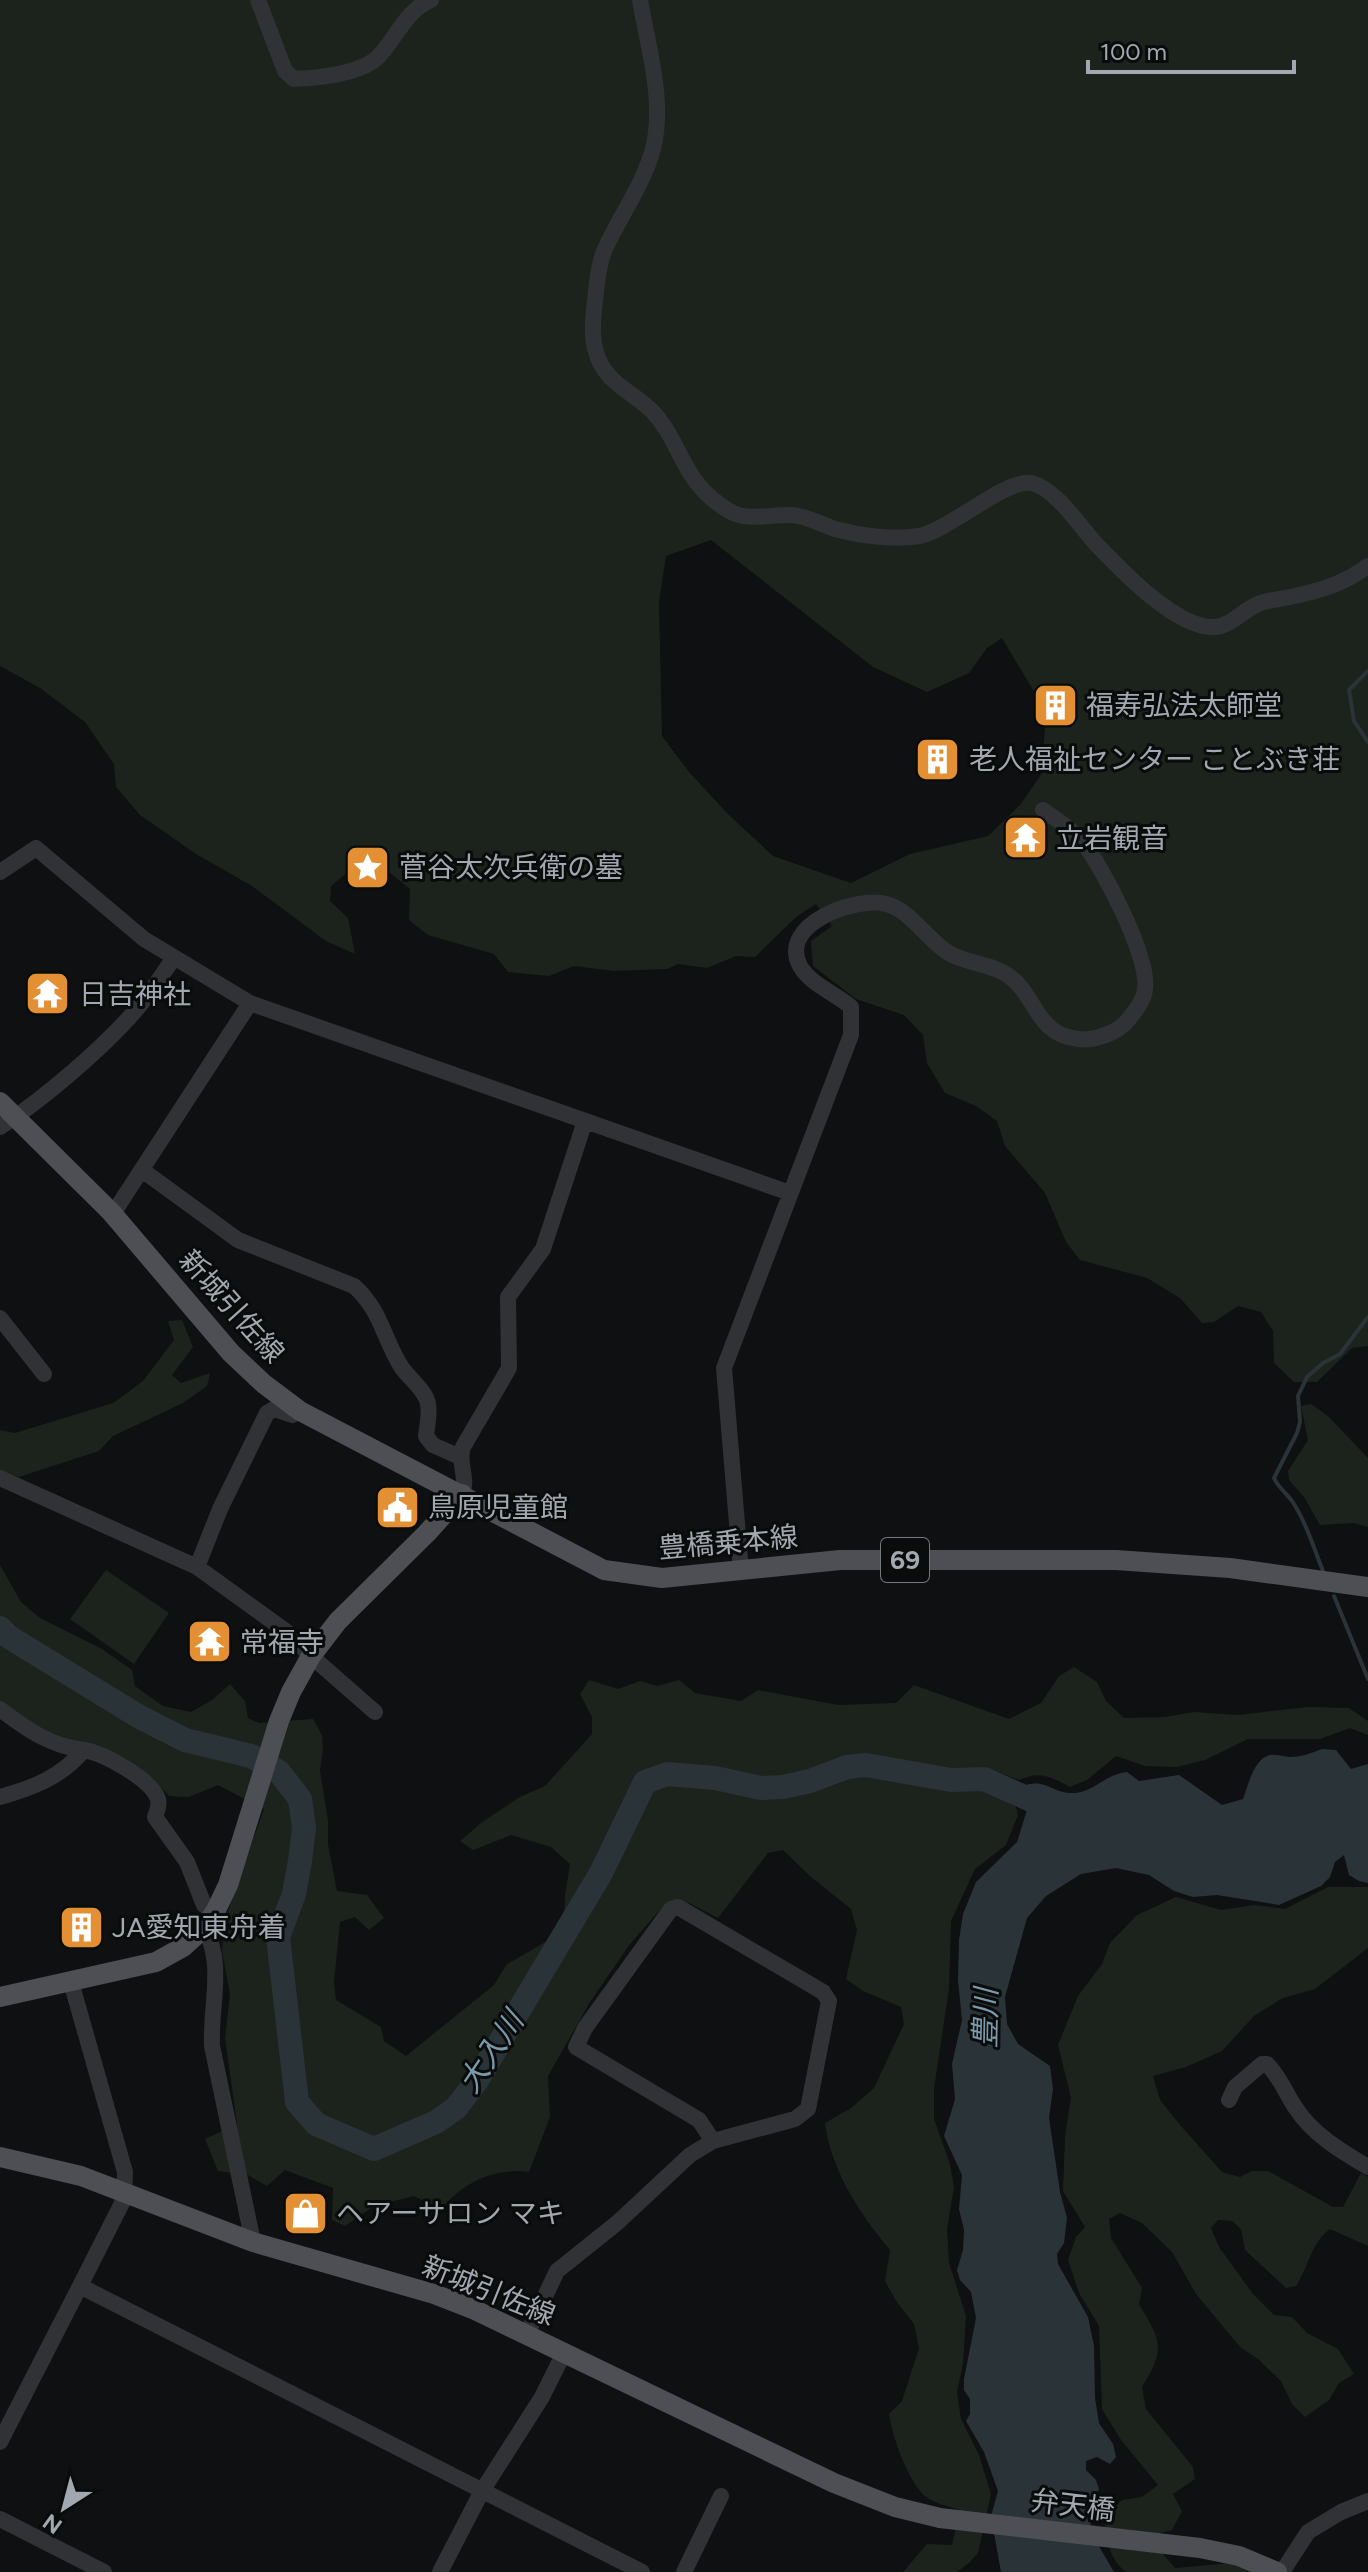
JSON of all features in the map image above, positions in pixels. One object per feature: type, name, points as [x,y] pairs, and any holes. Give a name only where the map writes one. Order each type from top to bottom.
[{"type":"main road","name":"新城引佐線","points":[[5,1116],[111,1212],[231,1353],[264,1384],[300,1411],[462,1494]]},
{"type":"main road","name":"豊橋乗本線","points":[[462,1494],[604,1570],[662,1578],[840,1560],[1116,1560],[1230,1568],[1368,1587]]},
{"type":"main road","points":[[0,1997],[156,1962],[183,1947],[209,1920],[228,1885],[279,1721],[311,1656],[338,1621],[462,1494]]},
{"type":"main road","name":"新城引佐線","points":[[0,2157],[81,2176],[253,2242],[434,2294],[565,2351],[834,2483],[895,2507],[940,2518]]},
{"type":"main road","name":"弁天橋","points":[[940,2518],[1200,2548],[1239,2556],[1280,2572]]},
{"type":"street","points":[[258,0],[285,71],[294,79],[327,77],[371,62],[416,7],[431,0]]},
{"type":"street","points":[[640,0],[656,92],[655,137],[652,152],[631,201],[605,249],[600,266],[593,322],[596,353],[604,372],[653,412],[706,493],[733,513],[751,517],[793,515],[836,529],[888,537],[922,535],[1015,485],[1030,483],[1066,508],[1095,543],[1152,597],[1185,620],[1211,627],[1225,624],[1258,604],[1319,591],[1349,580],[1368,566]]},
{"type":"street","points":[[741,1571],[724,1368],[851,1035],[853,1021],[851,1007],[812,981],[800,965],[795,951],[800,937],[812,922],[831,912],[866,902],[886,903],[899,909],[946,952],[1011,977],[1044,1022],[1062,1035],[1080,1040],[1107,1034],[1123,1026],[1145,991],[1146,978],[1134,937],[1119,904],[1082,841],[1043,810]]},
{"type":"street","points":[[0,872],[36,848],[144,939],[250,1003],[790,1193]]},
{"type":"street","points":[[5,1116],[114,1033],[142,1003],[174,958]]},
{"type":"street","points":[[111,1212],[142,1170],[250,1003]]},
{"type":"street","points":[[462,1494],[466,1485],[460,1457],[509,1368],[508,1297],[543,1249],[585,1121]]},
{"type":"street","points":[[142,1170],[238,1240],[354,1286],[364,1295],[374,1308],[400,1365],[426,1397],[426,1436],[433,1445],[460,1457]]},
{"type":"street","points":[[0,1318],[44,1374]]},
{"type":"street","points":[[197,1567],[220,1509],[267,1413],[274,1409],[292,1415],[300,1411]]},
{"type":"street","points":[[0,1478],[197,1567],[287,1632],[375,1712]]},
{"type":"street","points":[[0,1709],[27,1730],[63,1748],[100,1753],[146,1783],[157,1795],[159,1805],[155,1817],[187,1862],[209,1920],[215,1987],[212,2046],[253,2242]]},
{"type":"street","points":[[0,1797],[56,1776],[84,1750]]},
{"type":"street","points":[[527,2334],[548,2286],[566,2261],[617,2223],[690,2155],[713,2141],[795,2119],[808,2109],[829,2001],[823,1992],[678,1907],[671,1909],[585,2028],[576,2047],[699,2120],[713,2141]]},
{"type":"street","points":[[0,2442],[125,2193],[125,2172],[71,1982]]},
{"type":"street","points":[[1229,2100],[1235,2087],[1258,2067],[1267,2064],[1308,2124],[1319,2135],[1368,2167]]},
{"type":"street","points":[[80,2286],[642,2572]]},
{"type":"street","points":[[440,2572],[482,2491],[542,2397],[565,2351]]},
{"type":"street","points":[[684,2572],[721,2496]]},
{"type":"street","points":[[1280,2572],[1308,2532],[1341,2512],[1368,2501]]},
{"type":"street","points":[[0,2519],[104,2572]]},
{"type":"shaded area","points":[[0,0],[1368,0],[1368,1346],[1352,1348],[1317,1382],[1294,1382],[1274,1363],[1273,1331],[1261,1312],[1238,1306],[1214,1322],[1202,1323],[1180,1298],[1147,1278],[1080,1260],[1066,1242],[1045,1193],[1005,1146],[997,1121],[976,1106],[945,1093],[927,1063],[923,1035],[904,1015],[856,999],[813,966],[811,941],[832,926],[816,904],[796,917],[755,957],[736,956],[707,968],[678,964],[667,969],[614,971],[574,966],[549,976],[508,972],[494,954],[428,935],[409,920],[410,889],[385,869],[354,867],[331,886],[330,901],[348,918],[355,954],[326,941],[252,886],[196,854],[140,815],[116,787],[114,764],[85,722],[40,688],[0,666]],"holes":[[[711,540],[873,667],[927,692],[969,673],[987,648],[1002,638],[1046,712],[1042,773],[1021,804],[988,836],[910,854],[851,883],[773,856],[689,772],[662,736],[659,602],[666,556]]]},
{"type":"shaded area","points":[[182,1320],[193,1347],[172,1375],[181,1383],[210,1373],[207,1386],[183,1403],[113,1436],[99,1451],[19,1477],[0,1471],[0,1430],[15,1433],[113,1403],[143,1381],[174,1340],[168,1321]]},
{"type":"shaded area","points":[[1311,1404],[1328,1416],[1368,1458],[1368,1527],[1354,1523],[1320,1525],[1304,1497],[1289,1480],[1288,1471],[1308,1440],[1301,1406]]},
{"type":"shaded area","points":[[0,1565],[21,1602],[40,1618],[102,1649],[132,1670],[135,1686],[163,1706],[191,1712],[212,1700],[230,1684],[245,1701],[248,1718],[259,1723],[313,1719],[322,1735],[320,1770],[337,1891],[367,1895],[384,1918],[369,1930],[355,1917],[340,1922],[334,1982],[336,2000],[381,2027],[384,2041],[406,2056],[494,1985],[506,1965],[552,1938],[564,1923],[570,1864],[551,1847],[511,1835],[473,1850],[460,1841],[520,1797],[545,1786],[592,1734],[592,1717],[580,1694],[589,1680],[618,1689],[640,1681],[657,1686],[679,1680],[695,1693],[741,1701],[758,1690],[838,1705],[896,1703],[914,1685],[1009,1719],[1041,1703],[1059,1676],[1074,1667],[1097,1682],[1106,1701],[1124,1718],[1165,1717],[1194,1712],[1238,1715],[1307,1707],[1349,1708],[1368,1721],[1368,1735],[1350,1728],[1320,1739],[1248,1739],[1205,1760],[1177,1767],[1145,1766],[1116,1756],[1087,1780],[1070,1787],[1045,1776],[1033,1775],[1019,1780],[995,1771],[993,1791],[1014,1800],[1018,1815],[1006,1845],[975,1869],[951,1921],[949,1989],[934,2089],[934,2119],[950,2164],[954,2187],[947,2229],[949,2263],[966,2316],[963,2363],[957,2392],[961,2419],[979,2455],[991,2494],[978,2553],[970,2562],[957,2572],[903,2572],[927,2544],[952,2545],[960,2510],[923,2495],[896,2444],[889,2414],[902,2401],[919,2348],[914,2324],[885,2281],[890,2250],[848,2190],[828,2140],[825,2123],[851,2108],[874,2088],[904,2024],[901,2007],[863,1991],[846,1979],[857,1930],[851,1909],[783,1850],[768,1853],[718,1918],[689,1903],[666,1903],[630,1944],[590,2002],[548,2076],[550,2117],[529,2172],[504,2172],[480,2179],[459,2192],[441,2210],[414,2196],[374,2206],[345,2226],[332,2220],[333,2188],[285,2170],[267,2186],[248,2175],[218,2171],[205,2139],[237,2124],[225,2038],[230,1994],[222,1951],[225,1919],[264,1809],[218,1785],[189,1797],[169,1796],[152,1778],[79,1752],[0,1703]]},
{"type":"shaded area","points":[[106,1570],[169,1613],[134,1664],[70,1619]]},
{"type":"shaded area","points":[[1328,1887],[1368,1887],[1368,1948],[1315,1989],[1283,1998],[1254,2016],[1222,2051],[1186,2067],[1153,2076],[1160,2100],[1222,2172],[1240,2177],[1252,2171],[1268,2171],[1333,2207],[1343,2207],[1361,2173],[1368,2177],[1368,2246],[1330,2229],[1314,2248],[1296,2286],[1286,2288],[1245,2250],[1241,2229],[1232,2221],[1218,2220],[1211,2228],[1219,2247],[1253,2294],[1274,2315],[1292,2317],[1307,2333],[1338,2349],[1354,2374],[1339,2383],[1329,2400],[1305,2417],[1292,2404],[1281,2381],[1240,2347],[1196,2294],[1172,2252],[1142,2223],[1120,2213],[1109,2219],[1111,2238],[1142,2288],[1139,2304],[1158,2345],[1155,2363],[1142,2387],[1146,2409],[1193,2467],[1195,2479],[1173,2494],[1182,2511],[1172,2530],[1160,2533],[1163,2554],[1175,2568],[1232,2563],[1251,2572],[1126,2572],[1112,2554],[1104,2518],[1122,2500],[1142,2497],[1158,2485],[1121,2440],[1102,2409],[1099,2326],[1079,2293],[1068,2260],[1076,2237],[1085,2227],[1063,2191],[1065,2136],[1071,2098],[1058,2045],[1078,1996],[1102,1964],[1110,1943],[1137,1915],[1176,1897],[1221,1910],[1254,1905],[1285,1909]]},
{"type":"water","name":"豊川","points":[[1322,1749],[1336,1750],[1351,1769],[1368,1764],[1368,1883],[1349,1875],[1344,1855],[1335,1862],[1330,1877],[1321,1886],[1279,1905],[1217,1895],[1193,1897],[1174,1891],[1149,1875],[1116,1868],[1081,1874],[1046,1896],[1027,1918],[1005,1997],[1007,2024],[1018,2044],[1050,2066],[1053,2089],[1049,2118],[1067,2218],[1064,2243],[1057,2254],[1058,2264],[1088,2317],[1094,2346],[1099,2423],[1113,2444],[1116,2457],[1110,2464],[1097,2457],[1086,2461],[1086,2470],[1096,2480],[1099,2489],[1093,2501],[1090,2522],[1114,2572],[1001,2572],[991,2516],[998,2491],[984,2452],[966,2421],[970,2414],[970,2399],[964,2390],[964,2379],[976,2318],[971,2292],[960,2280],[957,2270],[963,2250],[964,2230],[959,2209],[962,2175],[944,2136],[955,2099],[952,2064],[962,2020],[958,1980],[963,1914],[976,1882],[1017,1842],[1027,1810],[1019,1799],[1020,1787],[1036,1783],[1075,1793],[1120,1773],[1127,1772],[1139,1781],[1179,1775],[1222,1805],[1243,1799],[1252,1773],[1264,1757],[1299,1756]]},
{"type":"waterway","points":[[1368,671],[1349,690],[1354,721],[1368,742]]},
{"type":"waterway","points":[[1323,1571],[1299,1512],[1274,1478],[1297,1433],[1300,1422],[1298,1396],[1307,1377],[1340,1354],[1368,1317]]},
{"type":"waterway","points":[[1334,1596],[1368,1679]]},
{"type":"waterway","name":"大入川","points":[[0,1628],[9,1637],[138,1716],[185,1740],[251,1756],[279,1772],[300,1799],[304,1828],[300,1861],[294,1894],[278,1937],[297,2102],[316,2124],[374,2149],[436,2122],[456,2108],[476,2082],[601,1873],[645,1782],[667,1774],[715,1778],[761,1788],[783,1787],[847,1767],[866,1765],[951,1780],[984,1779],[1049,1808]]},
{"type":"place","name":"福寿弘法太師堂","points":[[1055,705]]},
{"type":"place","name":"老人福祉センター ことぶき荘","points":[[938,759]]},
{"type":"place","name":"立岩観音","points":[[1025,838]]},
{"type":"place","name":"菅谷太次兵衛の墓","points":[[368,867]]},
{"type":"place","name":"日吉神社","points":[[48,994]]},
{"type":"place","name":"鳥原児童館","points":[[397,1507]]},
{"type":"place","name":"常福寺","points":[[209,1642]]},
{"type":"place","name":"JA愛知東舟着","points":[[81,1927]]},
{"type":"place","name":"ヘアーサロン マキ","points":[[305,2213]]}]
